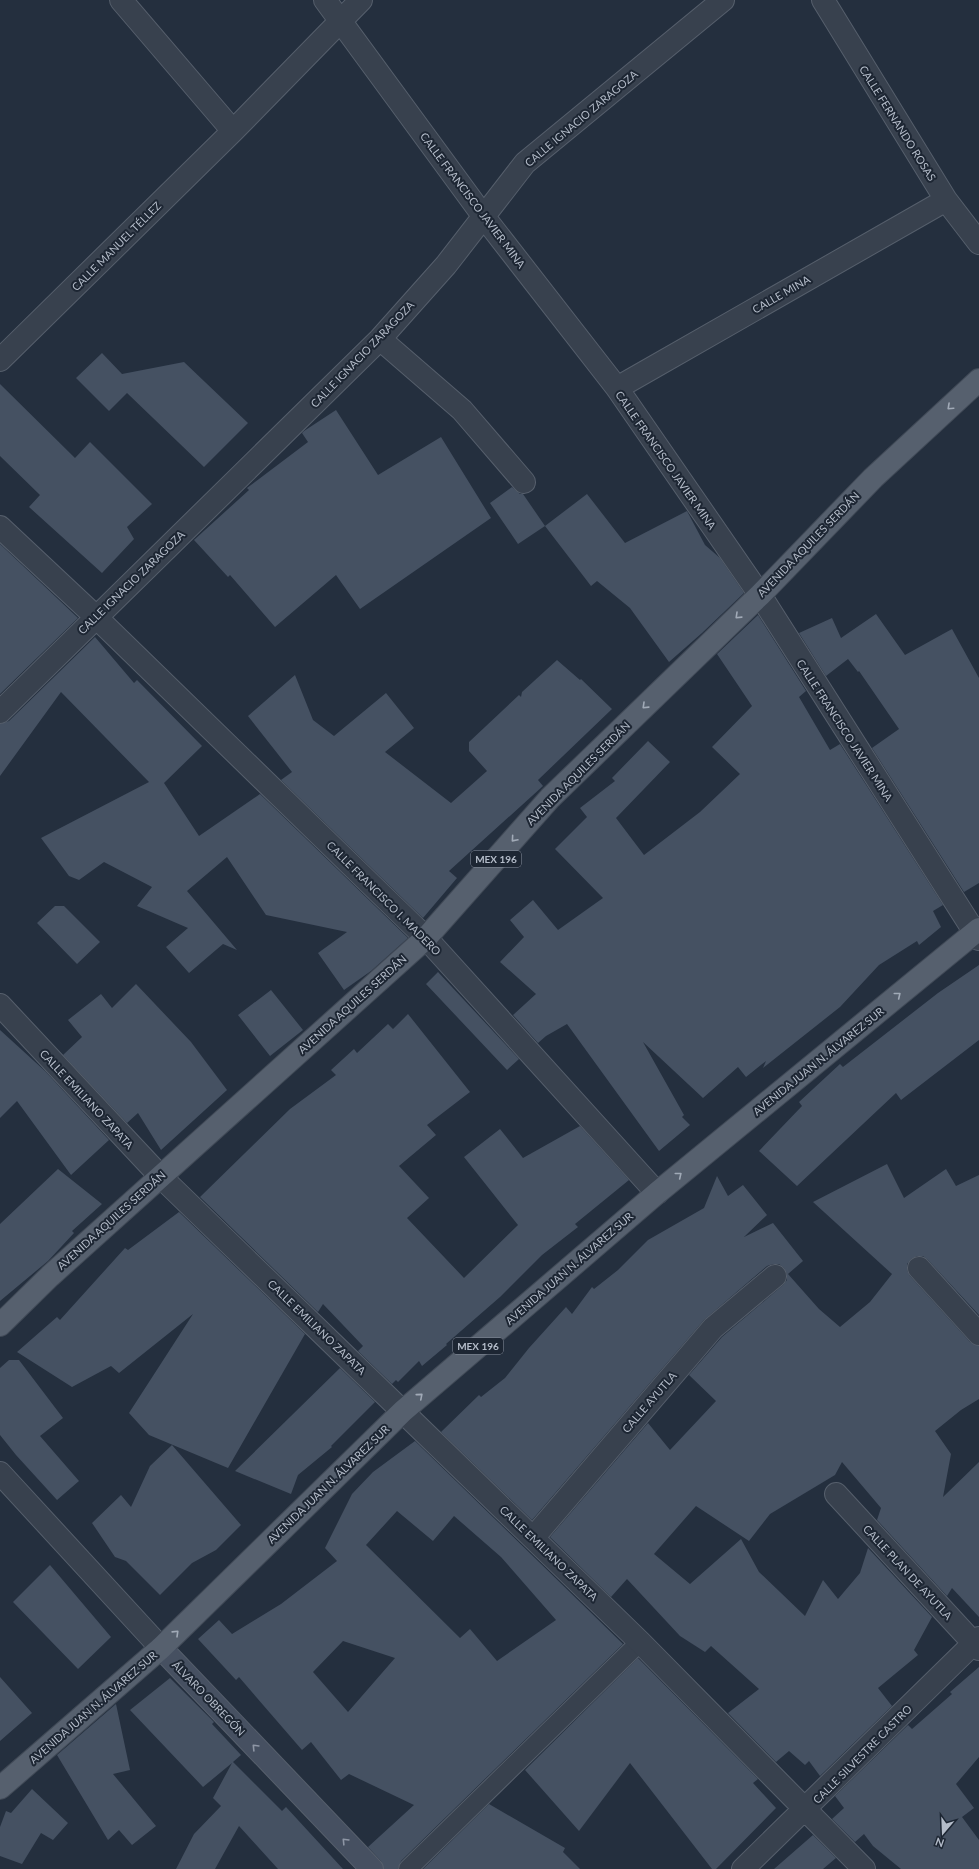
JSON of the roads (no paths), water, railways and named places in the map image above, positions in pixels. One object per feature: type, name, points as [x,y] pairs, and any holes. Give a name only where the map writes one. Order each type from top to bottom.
[{"type":"main road","name":"AVENIDA AQUILES SERDÁN","points":[[0,1325],[50,1276],[160,1176],[426,938],[550,798],[760,595],[872,478],[979,380]]},
{"type":"main road","name":"AVENIDA JUAN N. ÁLVAREZ SUR","points":[[0,1788],[161,1648],[403,1411],[657,1193],[978,934]]},
{"type":"main road","name":"ÁLVARO OBREGÓN","points":[[161,1648],[372,1869]]},
{"type":"street","points":[[121,0],[233,131]]},
{"type":"street","name":"CALLE FRANCISCO JAVIER MINA","points":[[325,0],[484,217],[617,388],[760,595],[978,934]]},
{"type":"street","name":"CALLE MANUEL TÉLLEZ","points":[[0,360],[233,131],[361,0]]},
{"type":"street","name":"CALLE IGNACIO ZARAGOZA","points":[[0,712],[380,339],[446,265],[525,163],[723,0]]},
{"type":"street","name":"CALLE FERNANDO ROSAS","points":[[823,0],[946,200],[979,243]]},
{"type":"street","name":"CALLE MINA","points":[[617,388],[946,200]]},
{"type":"street","points":[[380,339],[462,410],[524,482]]},
{"type":"street","name":"CALLE FRANCISCO I. MADERO","points":[[0,527],[96,617],[426,938],[657,1193]]},
{"type":"street","name":"CALLE EMILIANO ZAPATA","points":[[0,1005],[160,1176],[640,1642],[864,1869]]},
{"type":"street","points":[[919,1268],[979,1334]]},
{"type":"street","name":"CALLE AYUTLA","points":[[533,1538],[713,1328],[775,1276]]},
{"type":"street","name":"ÁLVARO OBREGÓN","points":[[0,1473],[161,1648]]},
{"type":"street","name":"CALLE PLAN DE AYUTLA","points":[[836,1494],[977,1644]]},
{"type":"street","name":"CALLE SILVESTRE CASTRO","points":[[743,1869],[977,1644]]},
{"type":"lane","points":[[408,1869],[640,1642]]}]
